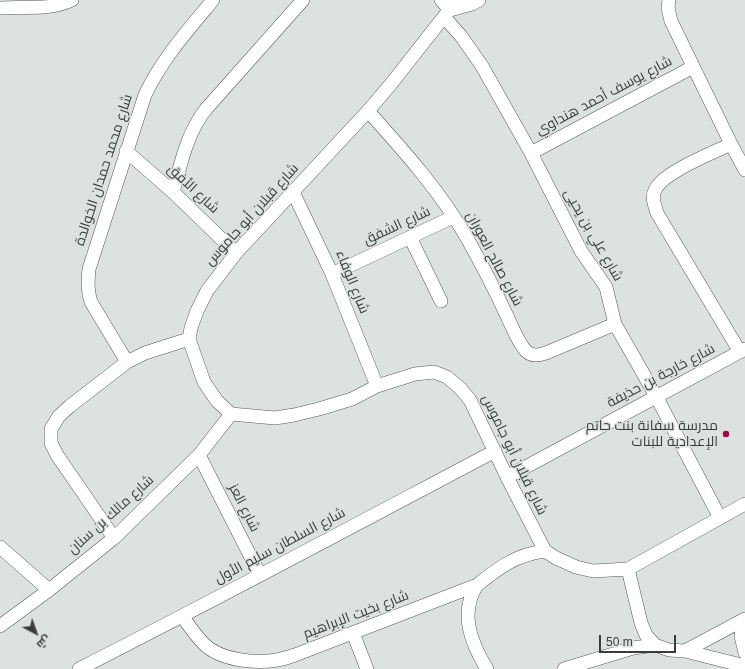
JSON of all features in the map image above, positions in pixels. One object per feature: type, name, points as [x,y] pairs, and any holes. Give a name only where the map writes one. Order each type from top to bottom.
[{"type":"street","points":[[0,8],[38,8],[53,6],[72,0]]},
{"type":"street","name":"شارع محمد حمدان الخوالدة","points":[[128,362],[91,302],[87,282],[89,269],[145,95],[153,78],[167,56],[213,0]]},
{"type":"street","points":[[173,192],[191,133],[197,120],[303,0]]},
{"type":"street","name":"شارع علي بن يحيى","points":[[441,0],[451,9],[461,36],[482,66],[530,153],[581,251],[606,287],[610,310],[615,324],[656,396],[720,518]]},
{"type":"street","points":[[451,9],[472,4],[479,0]]},
{"type":"street","points":[[669,0],[668,8],[671,21],[745,170]]},
{"type":"street","name":"شارع قبلان أبو جاموس","points":[[189,339],[197,311],[207,291],[236,253],[368,111],[451,9]]},
{"type":"street","name":"شارع يوسف أحمد هنداوي","points":[[530,153],[694,67]]},
{"type":"street","name":"شارع صالح العوران","points":[[368,111],[414,163],[437,192],[467,238],[487,274],[517,336],[528,353],[535,356],[546,353],[615,324]]},
{"type":"street","points":[[731,144],[672,173],[662,180],[654,190],[653,200],[657,213],[742,351]]},
{"type":"street","name":"شارع الأفق","points":[[126,151],[173,192],[236,253]]},
{"type":"street","name":"شارع الوفاء","points":[[293,192],[321,248],[377,386]]},
{"type":"street","name":"شارع الشفق","points":[[332,274],[453,217]]},
{"type":"street","points":[[410,237],[441,301]]},
{"type":"street","points":[[114,538],[57,455],[51,443],[51,429],[58,416],[128,362],[145,353],[189,339],[204,382],[217,401],[231,414]]},
{"type":"street","name":"شارع خارجة بن حذيفة","points":[[507,477],[742,351]]},
{"type":"street","name":"شارع قبلان أبو جاموس","points":[[231,414],[274,418],[294,415],[352,399],[377,386],[415,374],[434,372],[447,377],[460,388],[470,400],[544,551]]},
{"type":"street","name":"شارع مالك بن سنان","points":[[0,626],[49,590],[114,538],[199,455],[231,414]]},
{"type":"street","name":"شارع السلطان سليم الأول","points":[[79,669],[183,617],[495,451]]},
{"type":"street","name":"شارع العز","points":[[199,455],[260,575]]},
{"type":"street","points":[[544,551],[576,567],[593,571],[628,569],[745,504]]},
{"type":"street","points":[[0,547],[49,590]]},
{"type":"street","name":"شارع بخيت الإبراهيم","points":[[183,617],[204,644],[224,656],[263,661],[278,660],[295,655],[477,585],[514,558],[530,553],[544,551]]},
{"type":"street","points":[[628,569],[641,623],[646,635],[655,645]]},
{"type":"street","points":[[477,585],[472,594],[468,615],[469,632],[473,643],[487,669]]},
{"type":"street","points":[[685,651],[744,619]]},
{"type":"street","points":[[744,619],[742,636],[745,653]]},
{"type":"street","points":[[353,633],[367,669]]},
{"type":"street","points":[[564,669],[633,648],[655,645],[669,650],[685,651],[745,666]]},
{"type":"place","name":"مدرسة سفانة بنت حاتم الإعدادية للبنات","points":[[726,434]]}]
